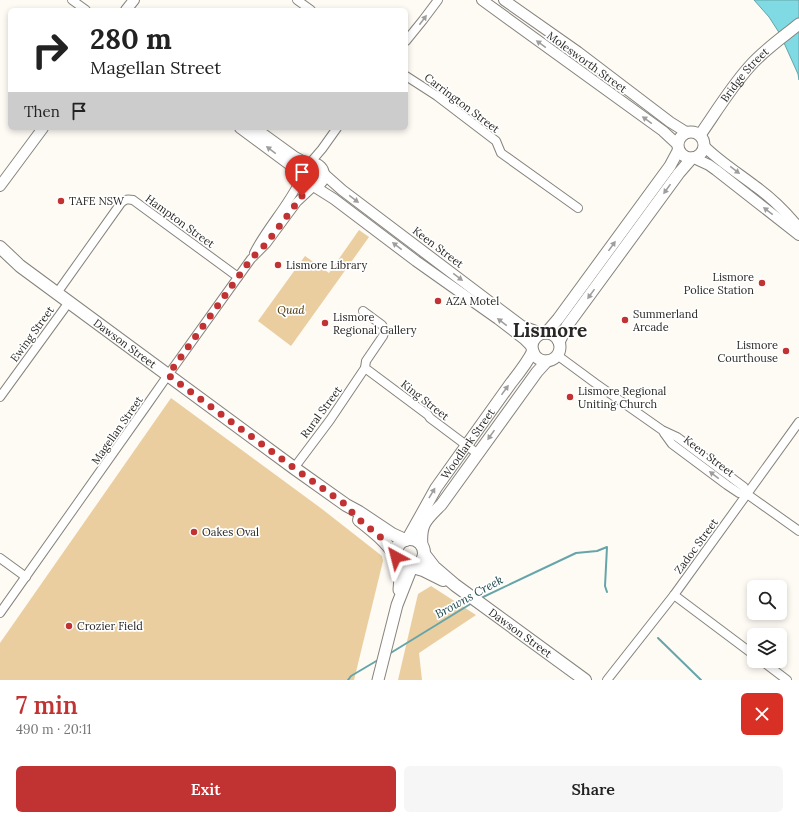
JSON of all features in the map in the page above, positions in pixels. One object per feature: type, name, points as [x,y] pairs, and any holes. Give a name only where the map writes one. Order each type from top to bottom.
[{"type":"main road","name":"Bridge Street","points":[[700,135],[732,88],[750,66],[799,24]]},
{"type":"main road","points":[[686,132],[692,132],[700,135],[704,146],[701,154],[693,158],[679,172],[564,331],[559,342],[560,347],[557,355],[554,358],[546,360],[538,358],[532,349],[534,339],[538,335],[544,333],[558,319],[670,166],[678,147],[680,137],[686,132]]},
{"type":"main road","points":[[678,147],[685,157],[693,158]]},
{"type":"main road","name":"Dawson Street","points":[[0,247],[20,266],[294,468],[346,505],[392,534],[406,540]]},
{"type":"main road","name":"Dawson Street","points":[[0,258],[20,266]]},
{"type":"main road","points":[[544,333],[554,336],[559,342]]},
{"type":"main road","name":"Woodlark Street","points":[[406,540],[436,488],[529,360],[532,349]]},
{"type":"main road","name":"Woodlark Street","points":[[423,550],[421,537],[424,524],[427,519],[441,505],[546,360]]},
{"type":"main road","name":"Dawson Street","points":[[346,505],[356,517],[384,540],[397,558]]},
{"type":"main road","points":[[397,558],[399,562],[405,566],[417,566],[422,561],[423,550],[417,541],[410,539],[401,542],[397,549],[397,558],[400,577],[397,605]]},
{"type":"main road","name":"Dawson Street","points":[[423,550],[434,567],[455,585],[585,680]]},
{"type":"main road","points":[[378,680],[397,605],[412,567]]},
{"type":"main road","name":"Dawson Street","points":[[412,567],[423,570],[455,585]]},
{"type":"street","points":[[72,0],[83,8]]},
{"type":"street","points":[[128,8],[134,0]]},
{"type":"street","points":[[297,0],[308,8]]},
{"type":"street","points":[[408,39],[438,0]]},
{"type":"street","name":"Molesworth Street","points":[[482,0],[663,132],[678,147]]},
{"type":"street","name":"Molesworth Street","points":[[504,0],[578,52],[670,122],[686,132]]},
{"type":"street","name":"Carrington Street","points":[[408,77],[437,96],[496,141],[501,154],[578,208]]},
{"type":"street","points":[[0,186],[41,130]]},
{"type":"street","points":[[243,130],[290,164],[306,186],[313,187],[334,198],[416,261],[498,319],[524,339],[532,349]]},
{"type":"street","points":[[258,130],[295,157],[309,163],[314,163],[321,167],[324,174],[323,181],[318,186],[313,187]]},
{"type":"street","points":[[300,177],[302,168],[322,149],[336,130]]},
{"type":"street","points":[[704,146],[771,198],[799,228]]},
{"type":"street","points":[[693,158],[712,167],[799,235]]},
{"type":"street","name":"Keen Street","points":[[324,174],[342,190],[522,326],[544,333]]},
{"type":"street","name":"Magellan Street","points":[[251,259],[260,240],[295,189],[300,177]]},
{"type":"street","name":"Magellan Street","points":[[0,613],[251,259],[266,244],[297,202],[313,187]]},
{"type":"street","name":"Hampton Street","points":[[57,293],[121,203],[127,199],[133,200],[238,277]]},
{"type":"street","name":"Ewing Street","points":[[0,397],[69,302]]},
{"type":"street","name":"Rural Street","points":[[294,468],[330,420],[383,336],[385,330],[382,325],[363,311]]},
{"type":"street","name":"Keen Street","points":[[557,355],[662,430],[677,437],[744,487],[747,494],[799,531]]},
{"type":"street","name":"King Street","points":[[366,364],[428,414],[430,418],[478,454]]},
{"type":"street","name":"Zadoc Street","points":[[607,680],[674,595],[738,504],[747,494],[799,422]]},
{"type":"street","points":[[0,558],[26,577]]},
{"type":"street","points":[[674,595],[747,650]]},
{"type":"street","points":[[771,668],[787,680]]},
{"type":"green space","name":"Quad","points":[[359,230],[369,237],[291,346],[258,321],[305,256],[329,273]]},
{"type":"green space","points":[[171,398],[322,509],[382,556],[383,561],[354,680],[0,680],[0,643]]},
{"type":"green space","points":[[431,586],[476,615],[419,653],[422,680],[398,680],[418,594]]},
{"type":"water","points":[[754,0],[799,0],[799,80],[798,74],[780,34],[769,17]]},
{"type":"waterway","name":"Browns Creek","points":[[481,598],[576,553],[597,551],[607,547],[605,586],[607,592]]},
{"type":"waterway","name":"Browns Creek","points":[[389,654],[472,603]]},
{"type":"waterway","points":[[658,638],[701,680]]},
{"type":"waterway","name":"Browns Creek","points":[[348,680],[351,676],[378,660]]},
{"type":"place","name":"TAFE NSW","points":[[61,201]]},
{"type":"place","name":"Lismore Library","points":[[278,265]]},
{"type":"place","name":"Lismore Police Station","points":[[762,283]]},
{"type":"place","name":"AZA Motel","points":[[438,301]]},
{"type":"place","name":"Summerland Arcade","points":[[625,320]]},
{"type":"place","name":"Lismore Regional Gallery","points":[[325,323]]},
{"type":"place","name":"Lismore Courthouse","points":[[786,351]]},
{"type":"place","name":"Lismore Regional Uniting Church","points":[[570,397]]},
{"type":"place","name":"Oakes Oval","points":[[194,532]]},
{"type":"place","name":"Crozier Field","points":[[69,626]]},
{"type":"district","name":"Lismore","points":[[550,330]]},
{"type":"route","points":[[302,196],[266,244],[251,259],[168,375],[346,505],[356,517],[384,540],[396,557]]}]
